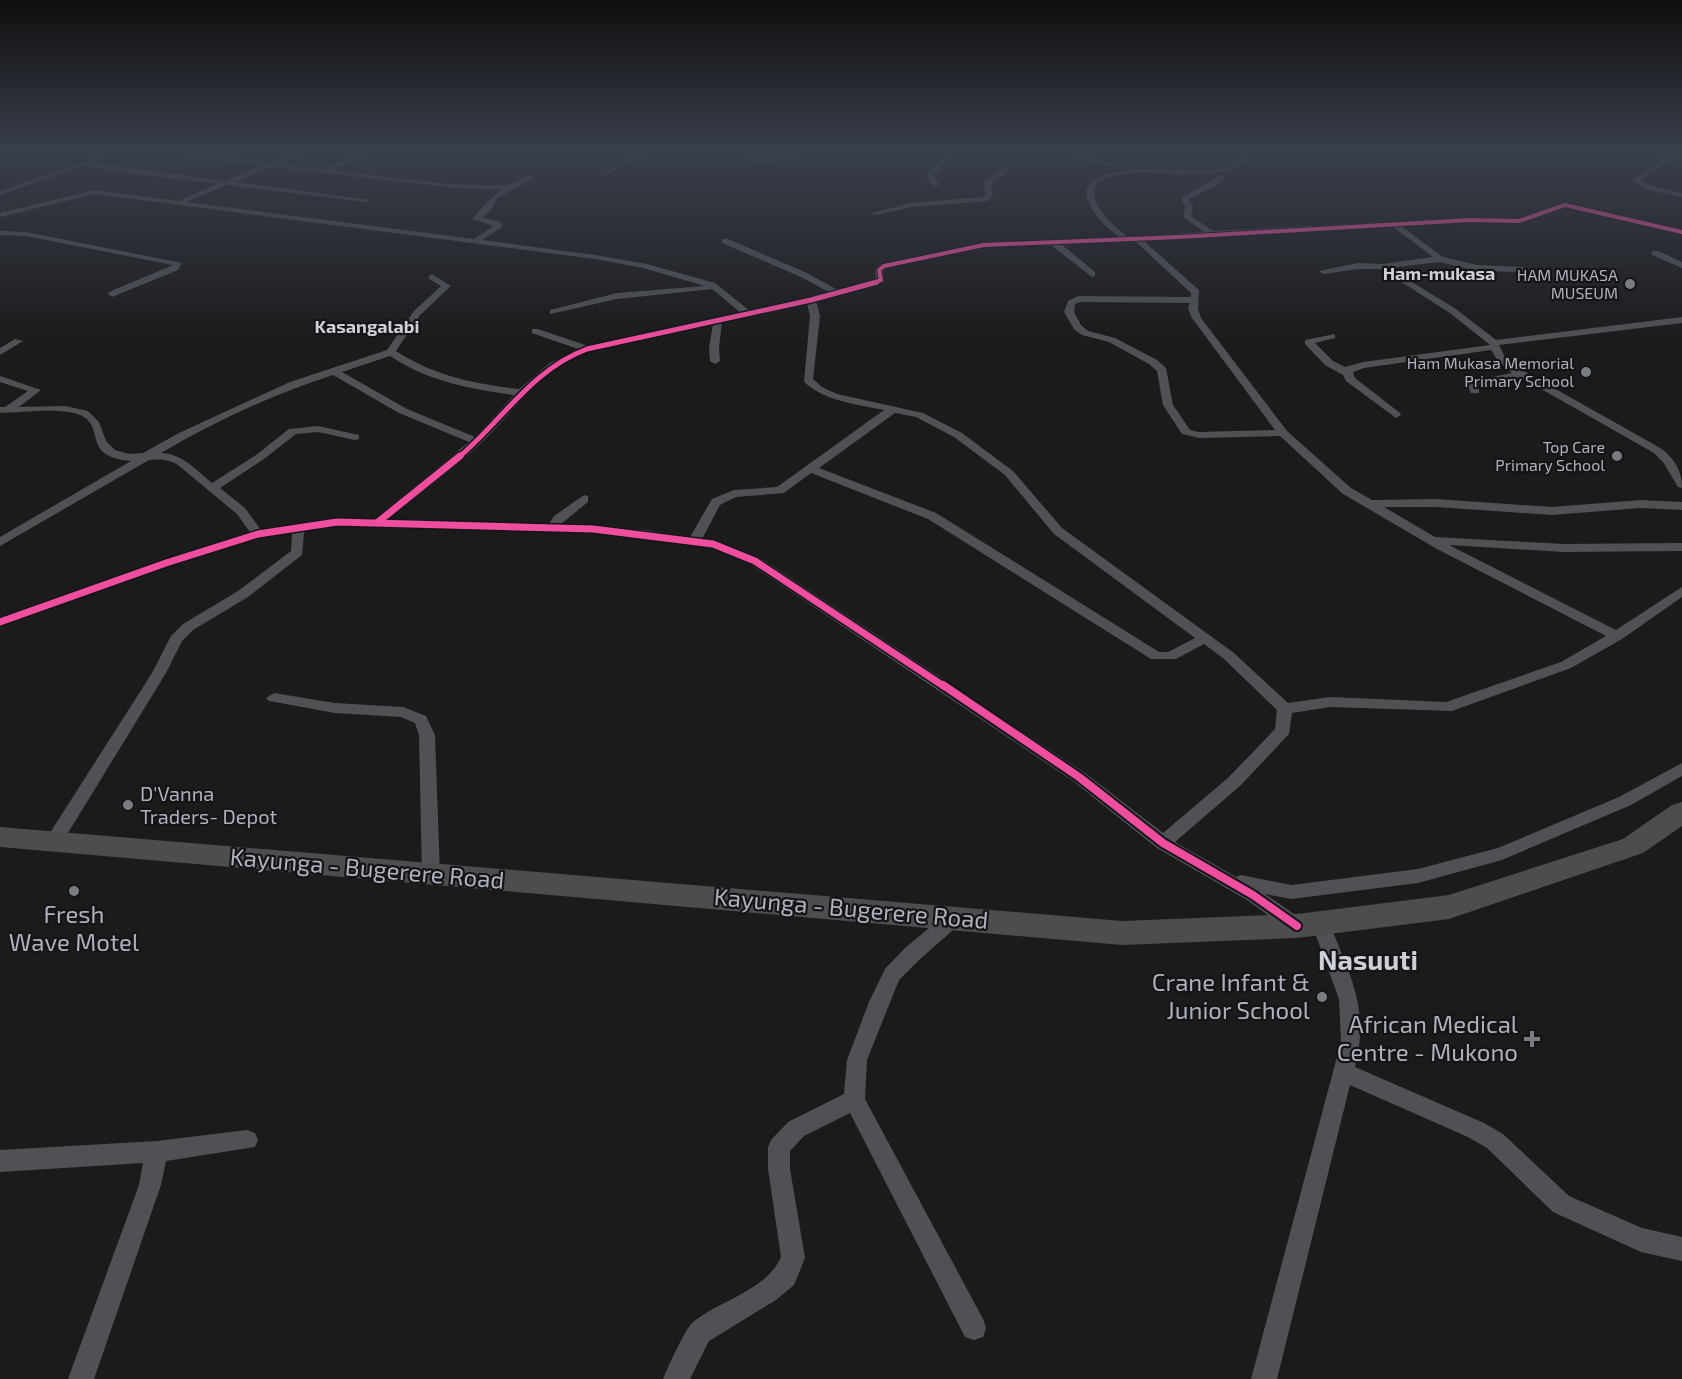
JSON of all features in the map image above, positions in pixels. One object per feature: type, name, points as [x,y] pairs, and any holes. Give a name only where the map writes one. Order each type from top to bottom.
[{"type":"main road","name":"Kayunga - Bugerere Road","points":[[0,837],[1122,933],[1308,924],[1449,907],[1633,846],[1682,812]]},
{"type":"street","points":[[263,213],[497,243],[630,263],[714,286],[747,313]]},
{"type":"street","points":[[477,242],[479,238],[499,226],[496,223],[476,219],[482,213]]},
{"type":"street","points":[[1099,213],[1106,224],[1131,239],[1196,292],[1193,309],[1197,318],[1283,433],[1328,477],[1358,499],[1432,540],[1617,636]]},
{"type":"street","points":[[1188,213],[1187,218],[1212,234]]},
{"type":"street","points":[[378,522],[476,441],[543,371],[564,358],[587,350],[811,300],[881,280],[879,270],[884,266],[965,248],[1009,243],[1131,239],[1469,220],[1519,221],[1541,213]]},
{"type":"street","points":[[1601,213],[1682,232]]},
{"type":"street","points":[[1394,224],[1439,259]]},
{"type":"street","points":[[0,233],[26,234],[178,263],[175,268],[112,294]]},
{"type":"street","points":[[725,241],[797,272],[835,292]]},
{"type":"street","points":[[1052,241],[1092,274]]},
{"type":"street","points":[[1655,253],[1682,265]]},
{"type":"street","points":[[1323,271],[1384,267],[1439,259],[1477,268],[1523,270],[1533,277]]},
{"type":"street","points":[[1384,267],[1385,270],[1453,311],[1495,345],[1501,360],[1658,451],[1668,460],[1682,484]]},
{"type":"street","points":[[0,542],[183,435],[294,384],[391,352],[417,312],[447,286],[432,277]]},
{"type":"street","points":[[553,312],[617,296],[714,286]]},
{"type":"street","points":[[1194,300],[1078,299],[1071,303],[1069,312],[1077,327],[1085,333],[1112,340],[1153,362],[1162,370],[1168,405],[1186,432],[1199,435],[1283,433]]},
{"type":"street","points":[[811,300],[815,316],[808,380],[818,389],[834,396],[919,415],[958,435],[1009,473],[1058,531],[1229,656],[1285,709]]},
{"type":"street","points":[[1396,415],[1350,379],[1347,370],[1363,365],[1495,345],[1682,320]]},
{"type":"street","points":[[716,361],[714,348],[718,321]]},
{"type":"street","points":[[535,331],[587,350]]},
{"type":"street","points":[[1332,336],[1308,342],[1329,363],[1348,373]]},
{"type":"street","points":[[0,352],[18,341]]},
{"type":"street","points":[[391,352],[419,369],[461,382],[522,393]]},
{"type":"street","points":[[333,371],[371,396],[413,417],[476,441]]},
{"type":"street","points":[[1475,391],[1472,384],[1474,382],[1522,374]]},
{"type":"street","points":[[0,379],[36,390],[4,410]]},
{"type":"street","points":[[4,410],[65,410],[86,413],[106,451],[120,456],[165,455],[183,461],[189,470],[242,512],[258,534]]},
{"type":"street","points":[[694,540],[710,510],[726,496],[780,490],[892,410]]},
{"type":"street","points":[[212,488],[260,457],[293,431],[318,429],[355,437]]},
{"type":"street","points":[[810,469],[932,516],[1156,656],[1171,656],[1205,638]]},
{"type":"street","points":[[553,528],[558,519],[584,499]]},
{"type":"street","points":[[1370,504],[1436,503],[1552,511],[1641,504],[1681,508]]},
{"type":"street","points":[[0,622],[166,563],[258,534],[337,522],[603,530],[694,540],[726,548],[755,561],[1079,777],[1163,843],[1308,924],[1349,999],[1351,1042],[1345,1073],[1326,1135],[1264,1379]]},
{"type":"street","points":[[54,841],[159,673],[176,639],[188,627],[243,594],[284,564],[297,552],[298,533],[303,527]]},
{"type":"street","points":[[1432,540],[1563,548],[1682,547]]},
{"type":"street","points":[[1285,709],[1330,702],[1448,707],[1566,665],[1617,636],[1682,591]]},
{"type":"street","points":[[274,698],[336,708],[403,712],[421,720],[428,735],[431,875]]},
{"type":"street","points":[[1163,843],[1235,781],[1283,730],[1285,709]]},
{"type":"street","points":[[1227,879],[1291,892],[1418,876],[1502,853],[1625,801],[1682,769]]},
{"type":"street","points":[[954,918],[912,954],[892,975],[857,1060],[854,1100],[974,1328]]},
{"type":"street","points":[[1345,1073],[1476,1130],[1495,1141],[1561,1204],[1641,1239],[1682,1249]]},
{"type":"street","points":[[676,1379],[700,1332],[767,1291],[785,1276],[793,1258],[779,1169],[779,1147],[796,1129],[854,1100]]},
{"type":"street","points":[[0,1161],[157,1152],[247,1140]]},
{"type":"street","points":[[81,1379],[150,1185],[157,1152]]},
{"type":"cycle path","points":[[378,522],[475,443],[539,376],[569,356],[587,349],[811,300],[874,283],[881,280],[879,270],[884,266],[984,245],[1179,237],[1469,220],[1519,221],[1541,213]]},
{"type":"cycle path","points":[[1601,213],[1682,232]]},
{"type":"cycle path","points":[[0,622],[166,563],[258,534],[337,522],[593,529],[713,544],[755,561],[1079,777],[1163,843],[1253,895],[1297,926]]},
{"type":"place","name":"HAM MUKASA MUSEUM","points":[[1630,284]]},
{"type":"place","name":"Ham Mukasa Memorial Primary School","points":[[1586,372]]},
{"type":"place","name":"Top Care Primary School","points":[[1617,456]]},
{"type":"place","name":"D'Vanna Traders- Depot","points":[[128,805]]},
{"type":"place","name":"Fresh Wave Motel","points":[[74,891]]},
{"type":"place","name":"Crane Infant & Junior School","points":[[1322,997]]},
{"type":"place","name":"African Medical Centre - Mukono","points":[[1532,1039]]},
{"type":"district","name":"Ham-mukasa","points":[[1439,274]]},
{"type":"district","name":"Kasangalabi","points":[[367,327]]},
{"type":"district","name":"Nasuuti","points":[[1368,961]]}]
